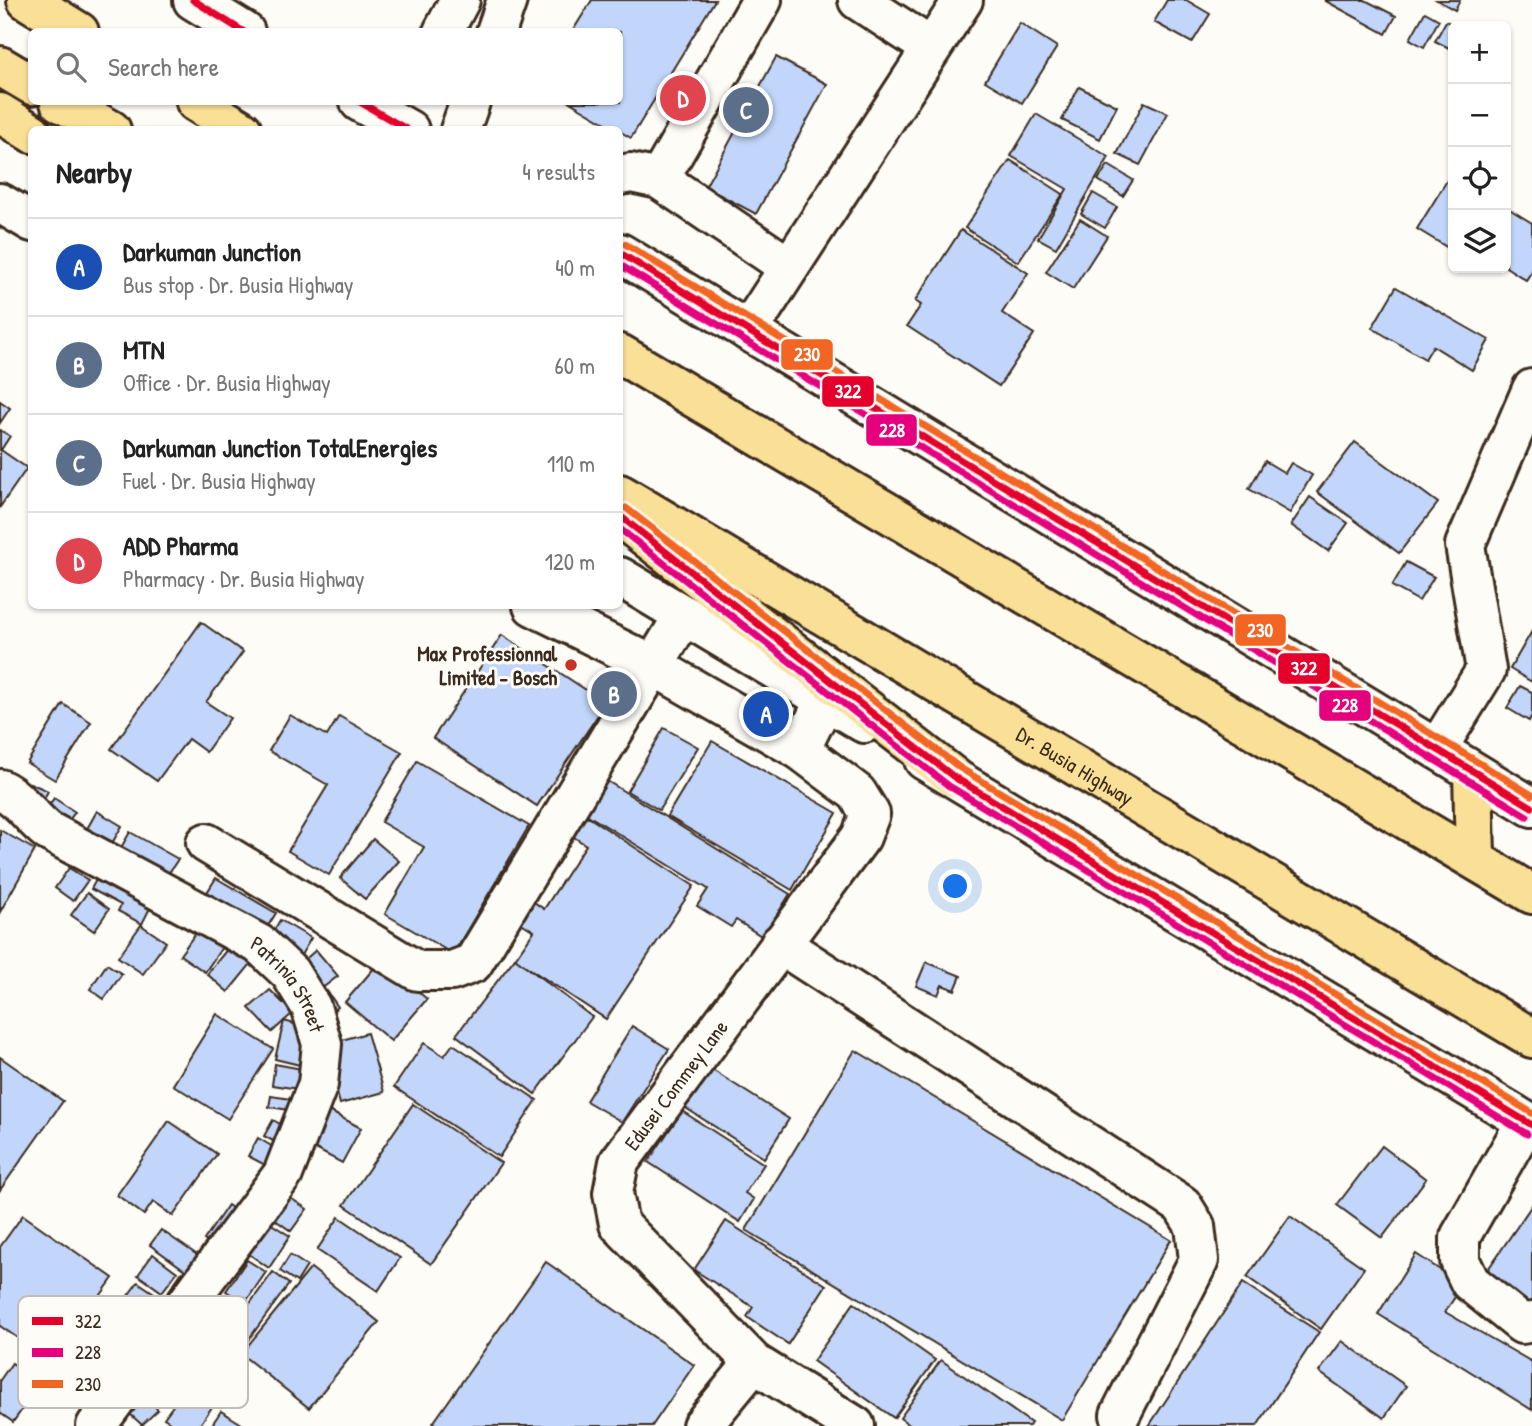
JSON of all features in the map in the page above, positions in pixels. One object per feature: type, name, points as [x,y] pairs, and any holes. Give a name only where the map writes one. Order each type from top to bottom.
[{"type":"highway","points":[[27,0],[72,28]]},
{"type":"highway","points":[[0,66],[28,83]]},
{"type":"highway","points":[[66,105],[104,126]]},
{"type":"highway","points":[[201,105],[235,126]]},
{"type":"highway","points":[[0,113],[28,130]]},
{"type":"highway","points":[[623,356],[1532,894]]},
{"type":"highway","name":"Dr. Busia Highway","points":[[623,496],[1532,1038]]},
{"type":"highway","points":[[623,518],[954,778]]},
{"type":"highway","points":[[1473,772],[1475,858]]},
{"type":"street","points":[[193,0],[238,28]]},
{"type":"street","points":[[445,28],[460,0]]},
{"type":"street","points":[[497,28],[507,0]]},
{"type":"street","points":[[659,179],[762,0]]},
{"type":"street","points":[[858,0],[930,47]]},
{"type":"street","points":[[748,331],[962,0]]},
{"type":"street","points":[[366,105],[398,120]]},
{"type":"street","points":[[461,126],[469,105]]},
{"type":"street","points":[[623,174],[631,173],[659,179],[789,267]]},
{"type":"street","points":[[0,203],[28,220]]},
{"type":"street","points":[[623,255],[1532,807]]},
{"type":"street","points":[[1437,749],[1486,670],[1465,545],[1532,389]]},
{"type":"street","points":[[623,579],[1529,1123],[1460,1237],[1460,1261],[1470,1282],[1522,1324],[1532,1322]]},
{"type":"street","points":[[547,609],[652,665],[800,750],[825,700]]},
{"type":"street","points":[[206,843],[416,971],[452,971],[473,963],[684,615]]},
{"type":"street","name":"Edusei Commey Lane","points":[[800,750],[857,793],[870,814],[861,836],[619,1162],[613,1193],[619,1224],[754,1363],[855,1426]]},
{"type":"street","name":"Patrinia Street","points":[[0,789],[19,799],[32,819],[48,831],[259,944],[290,973],[311,1007],[322,1044],[318,1084],[283,1174],[192,1296]]},
{"type":"street","points":[[780,944],[1182,1205],[1195,1226],[1199,1260],[1120,1415]]},
{"type":"street","points":[[702,1426],[754,1363]]},
{"type":"street","name":"Patrinia Street","points":[[96,1426],[109,1408]]},
{"type":"building","points":[[592,0],[715,0],[631,138],[623,133],[623,126],[611,126],[575,105],[623,105],[623,28],[574,28]]},
{"type":"building","points":[[1167,0],[1186,0],[1210,14],[1192,43],[1154,22]]},
{"type":"building","points":[[1324,0],[1365,0],[1396,16],[1386,34]]},
{"type":"building","points":[[1437,0],[1460,0],[1455,10]]},
{"type":"building","points":[[1425,12],[1439,20],[1424,47],[1410,39]]},
{"type":"building","points":[[1446,21],[1448,22],[1448,48],[1435,41]]},
{"type":"building","points":[[1020,23],[1057,47],[1022,103],[985,81]]},
{"type":"building","points":[[776,57],[827,84],[756,214],[705,187]]},
{"type":"building","points":[[1079,87],[1117,106],[1100,139],[1062,120]]},
{"type":"building","points":[[1144,102],[1168,113],[1140,165],[1117,154]]},
{"type":"building","points":[[1036,114],[1109,157],[1056,248],[1038,238],[1067,189],[1011,156]]},
{"type":"building","points":[[1010,160],[1063,194],[1018,262],[965,228]]},
{"type":"building","points":[[1108,165],[1133,180],[1123,196],[1098,180]]},
{"type":"building","points":[[1448,179],[1448,248],[1417,229]]},
{"type":"building","points":[[1093,193],[1117,207],[1105,228],[1081,214]]},
{"type":"building","points":[[1511,210],[1532,223],[1532,271],[1526,280],[1511,270]]},
{"type":"building","points":[[1080,219],[1107,236],[1073,289],[1046,272]]},
{"type":"building","points":[[961,230],[1028,273],[1002,313],[1034,334],[999,386],[907,326],[921,305],[915,301]]},
{"type":"building","points":[[1396,287],[1489,340],[1472,370],[1433,346],[1425,359],[1372,328]]},
{"type":"building","points":[[0,401],[10,408],[0,423]]},
{"type":"building","points":[[0,430],[10,436],[1,450],[27,468],[0,507]]},
{"type":"building","points":[[1355,442],[1438,503],[1399,553],[1317,492]]},
{"type":"building","points":[[1265,461],[1285,473],[1291,463],[1312,475],[1290,513],[1249,489]]},
{"type":"building","points":[[1310,497],[1348,523],[1328,551],[1291,525]]},
{"type":"building","points":[[1406,562],[1434,577],[1419,601],[1392,586]]},
{"type":"building","points":[[201,622],[243,652],[206,702],[230,718],[206,752],[188,739],[157,781],[111,749]]},
{"type":"building","points":[[1532,631],[1532,682],[1510,669]]},
{"type":"building","points":[[502,635],[606,703],[537,806],[433,738]]},
{"type":"building","points":[[1520,686],[1532,692],[1532,715],[1529,721],[1507,708]]},
{"type":"building","points":[[63,704],[91,722],[55,780],[27,763]]},
{"type":"building","points":[[290,715],[327,736],[339,716],[402,752],[329,875],[288,851],[328,785],[269,751]]},
{"type":"building","points":[[664,728],[698,747],[659,810],[627,791]]},
{"type":"building","points":[[712,741],[837,813],[792,890],[667,816]]},
{"type":"building","points":[[417,761],[529,826],[453,954],[385,914],[424,847],[381,822]]},
{"type":"building","points":[[599,776],[790,894],[763,937],[736,920],[731,927],[697,906],[708,889],[578,809]]},
{"type":"building","points":[[30,783],[48,791],[41,805],[23,796]]},
{"type":"building","points":[[54,798],[75,812],[65,826],[45,812]]},
{"type":"building","points":[[97,811],[122,826],[104,857],[79,843]]},
{"type":"building","points":[[579,811],[694,886],[606,1019],[515,959],[534,931],[510,916],[524,895],[544,909],[586,845],[566,832]]},
{"type":"building","points":[[0,830],[35,850],[0,912]]},
{"type":"building","points":[[130,832],[178,859],[161,885],[115,858]]},
{"type":"building","points":[[373,839],[399,861],[365,899],[340,878]]},
{"type":"building","points":[[69,868],[88,880],[73,901],[55,888]]},
{"type":"building","points":[[97,878],[151,906],[142,924],[118,911],[121,905],[91,889]]},
{"type":"building","points":[[216,878],[276,913],[261,937],[201,902]]},
{"type":"building","points":[[87,893],[109,909],[94,931],[71,915]]},
{"type":"building","points":[[205,920],[229,937],[205,972],[180,955]]},
{"type":"building","points":[[280,920],[311,938],[297,962],[266,944]]},
{"type":"building","points":[[141,925],[166,942],[143,974],[118,957]]},
{"type":"building","points":[[233,942],[255,959],[228,992],[207,974]]},
{"type":"building","points":[[316,950],[338,976],[316,993],[294,969]]},
{"type":"building","points":[[515,958],[592,1017],[535,1094],[456,1035]]},
{"type":"building","points":[[381,960],[427,999],[391,1041],[345,1002]]},
{"type":"building","points":[[926,962],[961,976],[955,990],[942,985],[938,995],[916,986]]},
{"type":"building","points":[[107,964],[122,974],[104,999],[90,989]]},
{"type":"building","points":[[270,990],[293,1013],[272,1032],[249,1008]]},
{"type":"building","points":[[327,991],[338,1007],[328,1014],[317,998]]},
{"type":"building","points":[[217,1014],[273,1049],[228,1119],[173,1085]]},
{"type":"building","points":[[284,1021],[309,1028],[300,1065],[275,1059]]},
{"type":"building","points":[[632,1026],[669,1049],[622,1122],[586,1101]]},
{"type":"building","points":[[367,1033],[384,1092],[340,1104],[324,1045]]},
{"type":"building","points":[[424,1043],[444,1056],[453,1044],[537,1100],[499,1157],[394,1087]]},
{"type":"building","points":[[855,1050],[1171,1240],[1062,1420],[746,1230]]},
{"type":"building","points":[[0,1057],[63,1101],[0,1190]]},
{"type":"building","points":[[275,1064],[302,1069],[299,1089],[272,1085]]},
{"type":"building","points":[[706,1066],[789,1119],[764,1158],[681,1105]]},
{"type":"building","points":[[271,1096],[291,1099],[290,1110],[269,1107]]},
{"type":"building","points":[[413,1104],[501,1163],[431,1264],[344,1205]]},
{"type":"building","points":[[329,1111],[361,1128],[342,1163],[310,1146]]},
{"type":"building","points":[[682,1111],[764,1164],[745,1193],[754,1199],[740,1222],[648,1162]]},
{"type":"building","points":[[273,1120],[294,1132],[284,1147],[264,1136]]},
{"type":"building","points":[[169,1121],[217,1154],[173,1216],[153,1202],[144,1215],[117,1195]]},
{"type":"building","points":[[258,1138],[278,1150],[269,1167],[248,1156]]},
{"type":"building","points":[[1382,1146],[1426,1179],[1382,1238],[1337,1205]]},
{"type":"building","points":[[289,1197],[307,1209],[291,1231],[274,1219]]},
{"type":"building","points":[[228,1205],[245,1218],[220,1251],[204,1240]]},
{"type":"building","points":[[1532,1205],[1532,1308],[1480,1281]]},
{"type":"building","points":[[23,1215],[113,1278],[100,1296],[18,1296],[18,1338],[0,1326],[0,1247]]},
{"type":"building","points":[[1290,1216],[1364,1268],[1321,1329],[1247,1277]]},
{"type":"building","points":[[339,1217],[400,1258],[378,1291],[317,1250]]},
{"type":"building","points":[[726,1221],[826,1285],[788,1344],[747,1317],[753,1307],[694,1270]]},
{"type":"building","points":[[270,1223],[290,1236],[269,1268],[249,1254]]},
{"type":"building","points":[[161,1230],[203,1259],[192,1275],[150,1245]]},
{"type":"building","points":[[153,1254],[177,1272],[162,1292],[138,1275]]},
{"type":"building","points":[[1416,1254],[1463,1285],[1445,1312],[1532,1362],[1532,1410],[1378,1314]]},
{"type":"building","points":[[290,1255],[307,1266],[297,1282],[280,1271]]},
{"type":"building","points":[[247,1260],[266,1272],[248,1299],[248,1296],[234,1296],[226,1291]]},
{"type":"building","points":[[546,1262],[694,1365],[652,1426],[431,1426]]},
{"type":"building","points":[[311,1268],[379,1322],[309,1408],[248,1360],[248,1345]]},
{"type":"building","points":[[182,1272],[198,1284],[190,1296],[165,1296]]},
{"type":"building","points":[[273,1272],[289,1284],[248,1340],[248,1306]]},
{"type":"building","points":[[138,1282],[159,1296],[128,1296]]},
{"type":"building","points":[[1243,1283],[1319,1332],[1257,1426],[1149,1426]]},
{"type":"building","points":[[854,1303],[935,1360],[894,1418],[813,1361]]},
{"type":"building","points":[[1342,1341],[1406,1386],[1384,1418],[1319,1372]]},
{"type":"building","points":[[941,1360],[1031,1423],[1029,1426],[911,1426],[900,1418]]},
{"type":"building","points":[[12,1363],[18,1367],[18,1408],[23,1408],[13,1422],[0,1413],[0,1380]]},
{"type":"building","points":[[82,1408],[103,1408],[94,1418]]},
{"type":"building","points":[[136,1408],[158,1410],[142,1425],[130,1414]]},
{"type":"building","points":[[171,1408],[211,1408],[199,1426],[176,1426],[164,1418]]},
{"type":"building","points":[[221,1411],[245,1426],[211,1426]]},
{"type":"transit line","name":"322","points":[[193,0],[238,28]]},
{"type":"transit line","name":"322","points":[[365,105],[401,126]]},
{"type":"transit line","name":"230","points":[[625,244],[1532,795]]},
{"type":"transit line","name":"322","points":[[623,255],[1532,807]]},
{"type":"transit line","name":"228","points":[[623,267],[1527,816]]},
{"type":"transit line","name":"230","points":[[626,508],[960,768],[1532,1113]]},
{"type":"transit line","name":"322","points":[[623,518],[954,777],[1532,1125]]},
{"type":"transit line","name":"228","points":[[623,531],[949,786],[1527,1134]]},
{"type":"place","name":"ADD Pharma","points":[[683,98]]},
{"type":"place","name":"Darkuman Junction TotalEnergies","points":[[746,110]]},
{"type":"place","name":"Max Professionnal Limited - Bosch","points":[[571,665]]},
{"type":"place","name":"MTN","points":[[614,694]]},
{"type":"place","name":"Darkuman Junction","points":[[766,714]]}]
